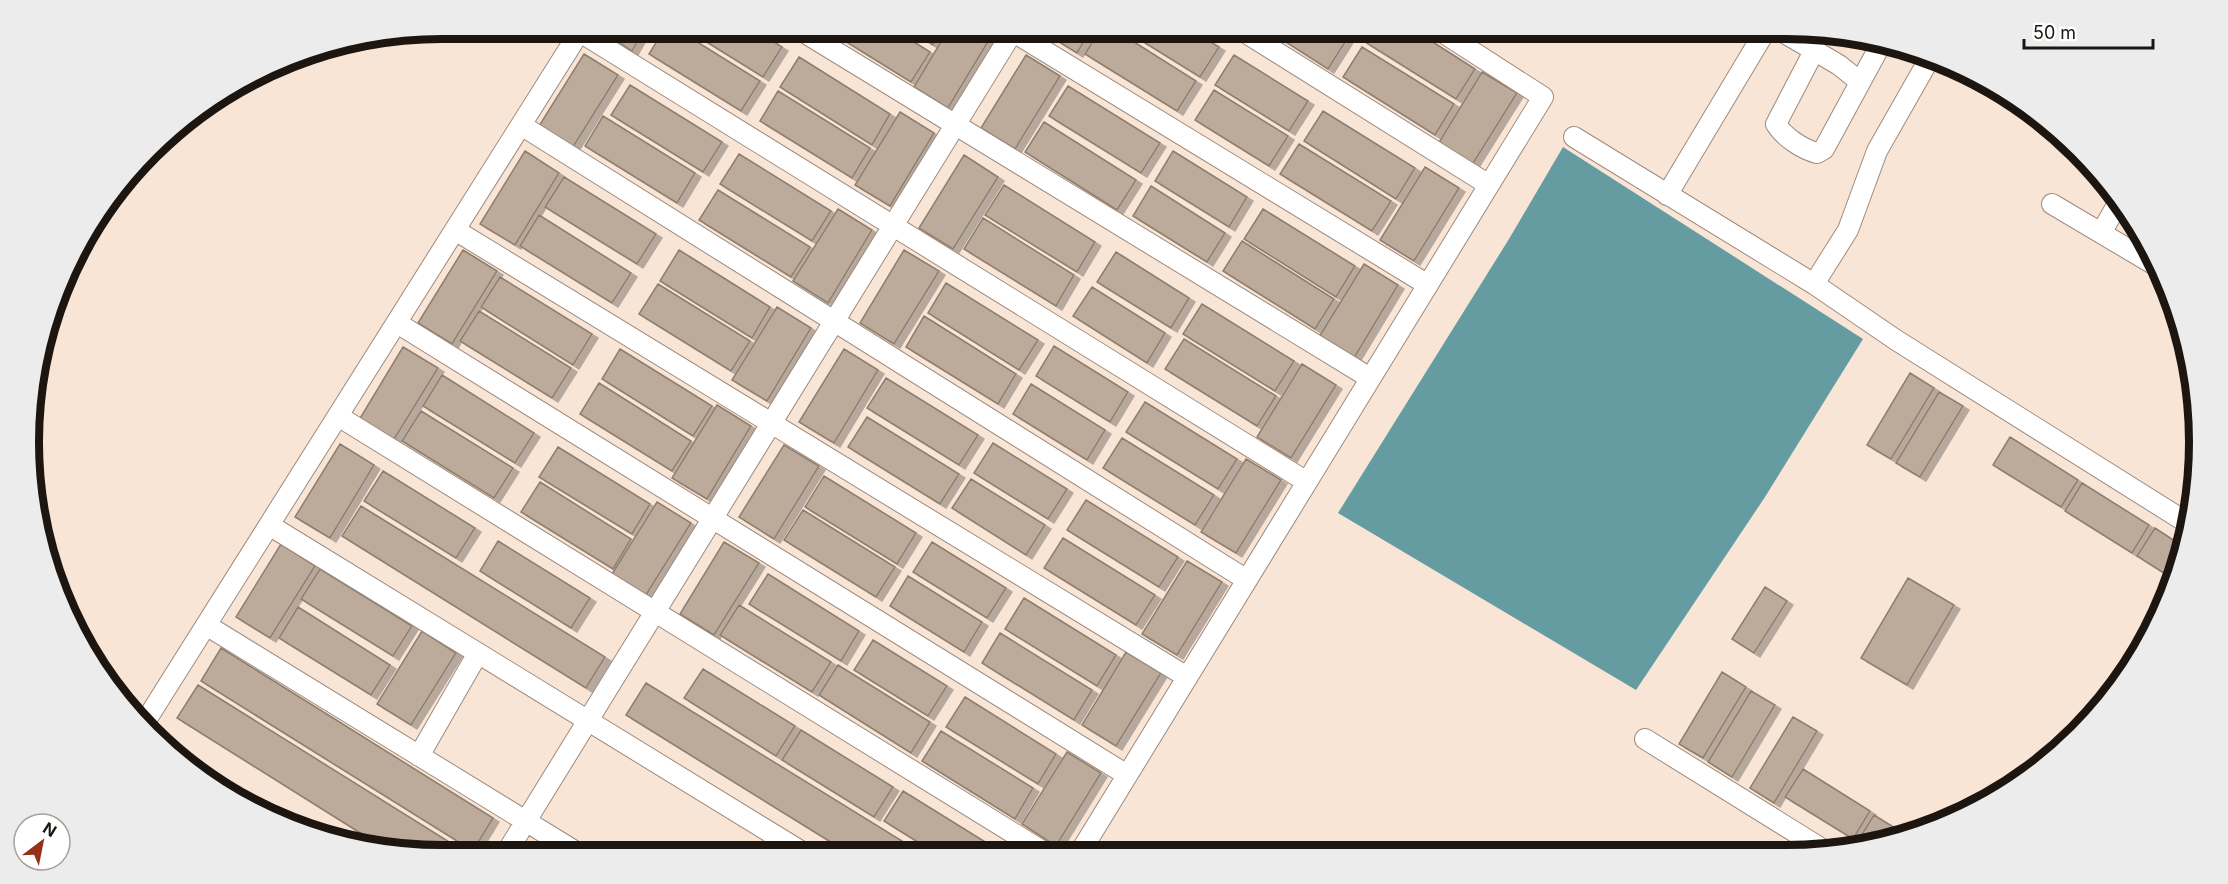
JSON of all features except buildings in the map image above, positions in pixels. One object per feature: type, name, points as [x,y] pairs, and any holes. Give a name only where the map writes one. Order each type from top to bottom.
[{"type":"street","points":[[148,718],[575,39]]},
{"type":"street","points":[[595,39],[1307,482]]},
{"type":"street","points":[[815,39],[1370,378]]},
{"type":"street","points":[[511,845],[894,226],[1007,39]]},
{"type":"street","points":[[1027,39],[1428,285]]},
{"type":"street","points":[[1256,39],[1489,185]]},
{"type":"street","points":[[1084,845],[1543,97],[1453,39]]},
{"type":"street","points":[[1667,195],[1760,39]]},
{"type":"street","points":[[1795,39],[1859,81]]},
{"type":"street","points":[[1814,51],[1776,124],[1787,136],[1808,150],[1817,153],[1824,149],[1877,50]]},
{"type":"street","points":[[1814,284],[1848,230],[1877,151],[1926,64]]},
{"type":"street","points":[[521,125],[1247,580]]},
{"type":"street","points":[[1574,137],[1814,284],[1896,340],[2181,519]]},
{"type":"street","points":[[2052,204],[2144,259]]},
{"type":"street","points":[[2101,233],[2115,209]]},
{"type":"street","points":[[455,230],[1187,677]]},
{"type":"street","points":[[397,323],[1127,775]]},
{"type":"street","points":[[338,416],[1032,845]]},
{"type":"street","points":[[269,525],[791,845]]},
{"type":"street","points":[[206,625],[565,845]]},
{"type":"street","points":[[419,756],[478,653]]},
{"type":"street","points":[[1645,739],[1814,844]]},
{"type":"water","points":[[1563,147],[1863,339],[1765,497],[1636,690],[1338,513],[1509,239]]}]
